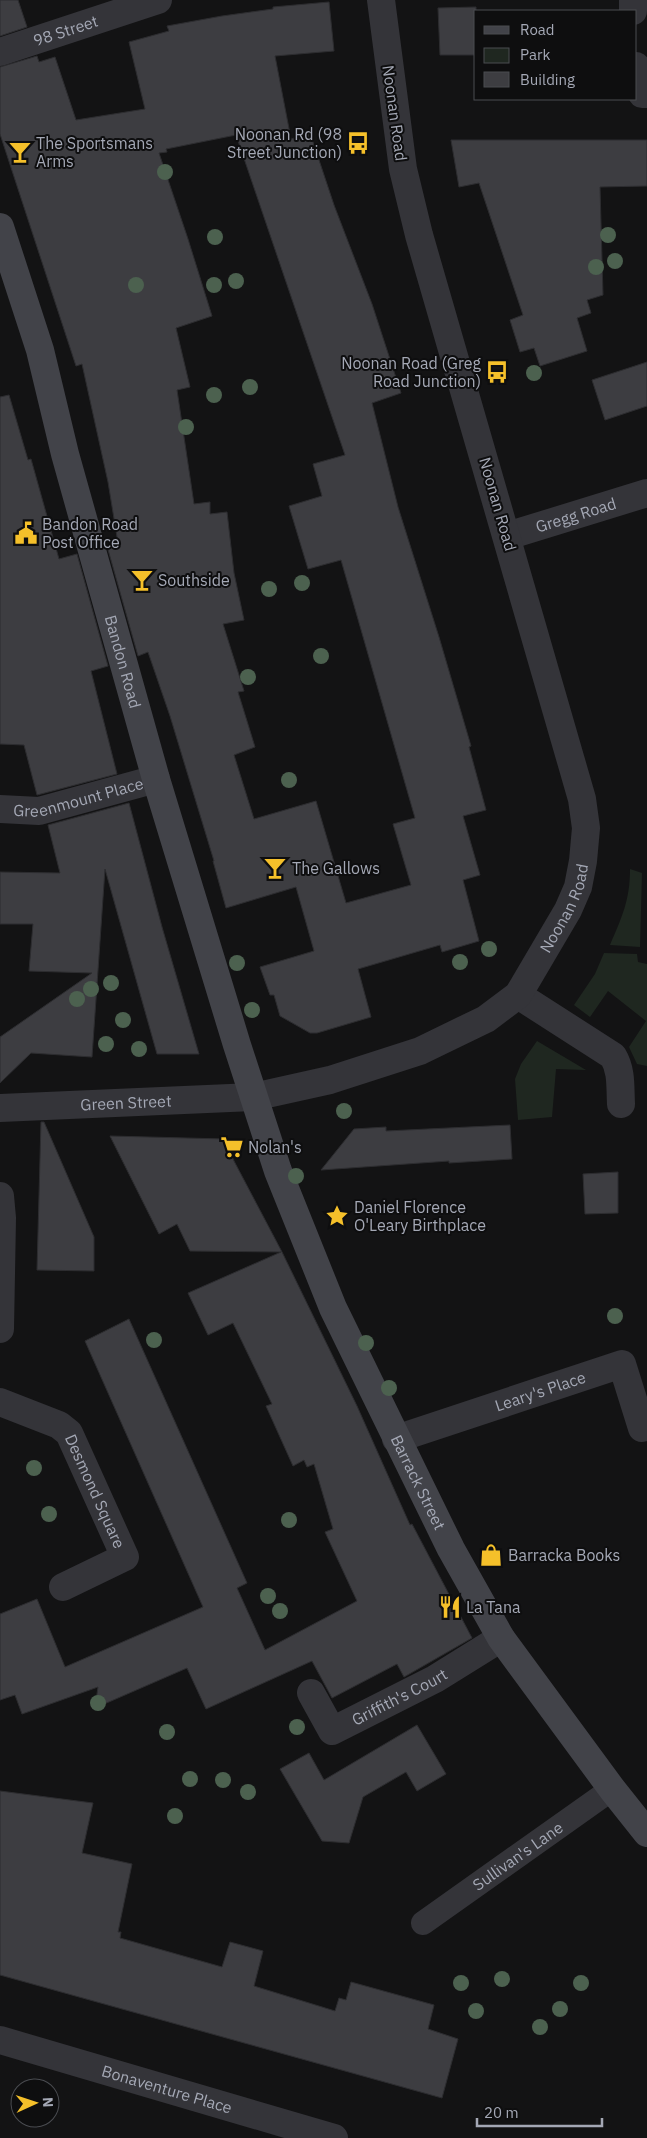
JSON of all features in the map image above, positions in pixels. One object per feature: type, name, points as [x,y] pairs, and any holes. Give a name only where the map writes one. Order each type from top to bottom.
[{"type":"main road","name":"Bandon Road","points":[[0,227],[40,350],[65,454],[156,779],[253,1097]]},
{"type":"main road","name":"Barrack Street","points":[[253,1097],[278,1171],[333,1308],[396,1439],[452,1549],[501,1638],[612,1789],[647,1833]]},
{"type":"street","name":"98 Street","points":[[0,52],[158,0]]},
{"type":"street","name":"Noonan Road","points":[[253,1097],[330,1080],[420,1051],[486,1019],[518,995],[568,910],[578,887],[586,828],[582,799],[575,771],[420,240],[403,169],[381,0]]},
{"type":"street","points":[[637,71],[642,94],[647,94]]},
{"type":"street","name":"Gregg Road","points":[[507,536],[647,493]]},
{"type":"street","name":"Greenmount Place","points":[[0,809],[39,811],[156,779]]},
{"type":"street","points":[[518,995],[612,1056],[618,1065],[620,1075],[621,1104]]},
{"type":"street","name":"Green Street","points":[[0,1108],[253,1097]]},
{"type":"street","points":[[0,1196],[2,1218],[0,1329]]},
{"type":"street","name":"Leary's Place","points":[[396,1439],[622,1364],[642,1428]]},
{"type":"street","name":"Desmond Square","points":[[0,1402],[59,1425],[69,1433],[125,1557],[63,1587]]},
{"type":"street","name":"Griffith's Court","points":[[311,1693],[332,1731],[435,1679],[501,1638]]},
{"type":"street","name":"Sullivan's Lane","points":[[423,1923],[612,1789]]},
{"type":"street","name":"Bonaventure Place","points":[[0,2040],[334,2138]]},
{"type":"green space","points":[[630,869],[642,873],[640,947],[610,945],[622,917],[627,899]]},
{"type":"green space","points":[[604,953],[637,954],[638,962],[647,964],[647,1066],[637,1064],[629,1047],[646,1021],[608,991],[590,1017],[574,1005],[595,974]]},
{"type":"green space","points":[[537,1041],[586,1070],[556,1069],[552,1117],[518,1120],[515,1079],[521,1064]]},
{"type":"building","points":[[0,0],[18,0],[27,27],[0,36]]},
{"type":"building","points":[[329,2],[334,51],[275,56],[291,139],[310,133],[334,205],[372,304],[401,393],[372,403],[398,507],[471,746],[469,747],[486,810],[463,816],[480,875],[463,880],[479,941],[442,952],[440,945],[358,969],[371,1017],[317,1033],[310,1033],[280,1016],[274,995],[270,995],[260,967],[314,951],[296,887],[226,908],[214,861],[170,716],[148,652],[138,656],[107,546],[118,543],[108,482],[82,364],[76,366],[0,134],[0,67],[37,56],[39,62],[55,57],[76,120],[145,109],[129,42],[169,31],[167,26],[273,9],[273,7]],"holes":[[[236,135],[345,455],[313,464],[322,496],[289,506],[308,569],[341,560],[415,818],[393,824],[411,885],[346,903],[316,801],[254,819],[234,755],[255,747],[238,692],[244,691],[223,624],[244,620],[234,573],[227,512],[210,514],[210,502],[194,504],[177,390],[190,387],[176,328],[212,316],[159,153],[167,152],[166,149]]]},
{"type":"building","points":[[476,7],[476,10],[474,10],[474,55],[440,55],[438,8]]},
{"type":"building","points":[[451,140],[647,140],[647,186],[600,187],[603,295],[587,300],[591,313],[577,318],[587,351],[540,366],[534,348],[520,352],[510,320],[523,315],[479,183],[459,187]]},
{"type":"building","points":[[647,362],[647,406],[605,420],[592,380]]},
{"type":"building","points":[[9,395],[28,460],[31,459],[59,559],[77,554],[108,666],[91,671],[117,774],[37,795],[24,745],[0,744],[0,397]]},
{"type":"building","points":[[129,803],[162,927],[199,1054],[157,1054],[105,869],[92,1057],[31,1053],[0,1083],[0,1037],[92,973],[29,971],[33,924],[0,924],[0,872],[60,873],[48,825]]},
{"type":"building","points":[[41,1122],[44,1122],[94,1237],[94,1271],[37,1270]]},
{"type":"building","points":[[510,1125],[512,1159],[449,1163],[449,1161],[321,1170],[354,1129],[386,1127],[386,1131]]},
{"type":"building","points":[[110,1136],[224,1139],[282,1252],[357,1406],[410,1525],[412,1524],[472,1638],[404,1677],[397,1664],[332,1698],[312,1661],[206,1709],[187,1668],[95,1708],[98,1687],[22,1714],[15,1695],[0,1700],[0,1614],[37,1599],[65,1667],[203,1607],[85,1341],[129,1319],[247,1583],[237,1588],[265,1650],[357,1601],[325,1532],[333,1529],[314,1464],[307,1467],[304,1460],[293,1466],[266,1406],[272,1404],[233,1323],[208,1335],[188,1293],[281,1252],[190,1251],[177,1224],[159,1234]]},
{"type":"building","points":[[618,1172],[618,1213],[585,1214],[583,1174]]},
{"type":"building","points":[[417,1725],[446,1774],[417,1791],[406,1772],[363,1797],[349,1843],[322,1841],[280,1769],[309,1753],[324,1780]]},
{"type":"building","points":[[0,1791],[93,1803],[82,1853],[132,1864],[118,1932],[121,1932],[120,1938],[222,1967],[230,1942],[263,1951],[254,1986],[335,2011],[339,1998],[346,2000],[351,1982],[434,2005],[428,2029],[458,2039],[442,2098],[0,1975]]},
{"type":"place","name":"Noonan Rd (98 Street Junction)","points":[[358,143]]},
{"type":"place","name":"The Sportsmans Arms","points":[[20,152]]},
{"type":"place","name":"Noonan Road (Greg Road Junction)","points":[[497,372]]},
{"type":"place","name":"Bandon Road Post Office","points":[[26,533]]},
{"type":"place","name":"Southside","points":[[142,580]]},
{"type":"place","name":"The Gallows","points":[[275,868]]},
{"type":"place","name":"Nolan's","points":[[232,1147]]},
{"type":"place","name":"Daniel Florence O'Leary Birthplace","points":[[337,1216]]},
{"type":"place","name":"Barracka Books","points":[[491,1555]]},
{"type":"place","name":"La Tana","points":[[450,1607]]}]
